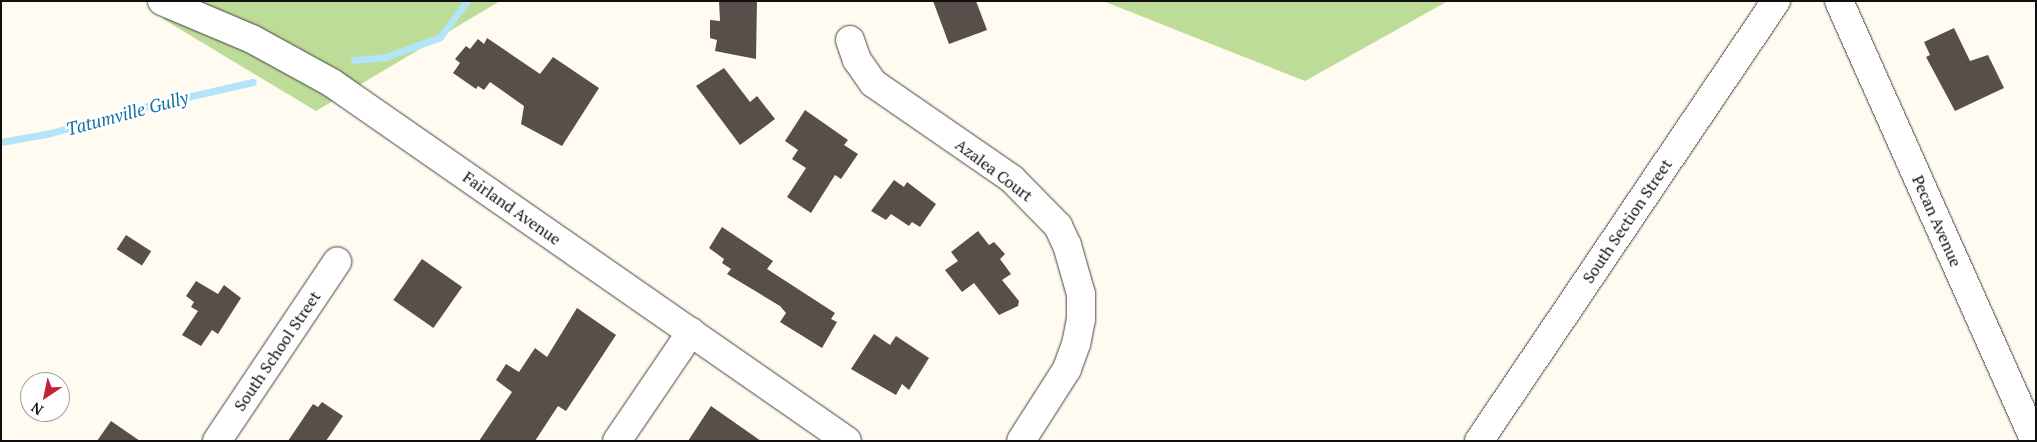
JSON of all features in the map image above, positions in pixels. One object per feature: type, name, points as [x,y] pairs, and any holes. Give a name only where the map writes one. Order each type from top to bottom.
[{"type":"street","name":"Fairland Avenue","points":[[162,1],[252,39],[332,83],[847,441]]},
{"type":"street","name":"South Section Street","points":[[1479,441],[1776,1]]},
{"type":"street","name":"Pecan Avenue","points":[[1839,1],[2035,441]]},
{"type":"street","name":"Azalea Court","points":[[850,40],[857,60],[873,83],[1012,179],[1058,226],[1067,245],[1081,294],[1081,319],[1076,344],[1067,369],[1021,441]]},
{"type":"street","name":"South School Street","points":[[217,441],[337,262]]},
{"type":"street","points":[[617,441],[691,332]]},
{"type":"green space","points":[[175,1],[500,1],[316,111],[163,19]]},
{"type":"green space","points":[[1103,1],[1448,1],[1305,81]]},
{"type":"building","points":[[719,1],[757,1],[756,59],[715,51],[717,40],[710,38],[710,20],[720,21]]},
{"type":"building","points":[[933,1],[976,1],[987,30],[949,44]]},
{"type":"building","points":[[1954,28],[1970,61],[1988,55],[2004,88],[1955,111],[1926,57],[1930,55],[1924,42]]},
{"type":"building","points":[[487,38],[540,74],[553,57],[599,88],[562,146],[521,124],[524,106],[490,82],[484,90],[478,86],[476,89],[453,73],[460,63],[455,59],[466,46],[470,49],[478,39],[484,44]]},
{"type":"building","points":[[724,68],[750,102],[757,96],[775,119],[740,145],[696,86]]},
{"type":"building","points":[[805,110],[848,140],[844,145],[858,154],[841,179],[835,175],[811,213],[787,197],[806,168],[792,159],[798,150],[785,141]]},
{"type":"building","points":[[894,180],[904,187],[907,182],[936,204],[920,227],[912,222],[909,226],[891,214],[886,220],[871,211]]},
{"type":"building","points":[[722,227],[773,261],[767,269],[835,313],[831,319],[837,322],[822,348],[780,322],[786,313],[780,306],[727,274],[731,269],[722,263],[724,259],[709,248]]},
{"type":"building","points":[[978,231],[989,245],[994,242],[1005,254],[1000,259],[1011,274],[1002,280],[1019,301],[1018,306],[999,315],[974,283],[962,292],[945,270],[958,261],[951,252]]},
{"type":"building","points":[[126,235],[151,251],[142,266],[117,249]]},
{"type":"building","points":[[422,259],[462,287],[433,328],[393,300]]},
{"type":"building","points":[[196,281],[218,294],[224,285],[241,298],[218,334],[212,330],[201,346],[182,335],[198,311],[191,307],[194,302],[186,296]]},
{"type":"building","points":[[577,308],[616,335],[566,411],[558,406],[535,441],[479,441],[512,392],[496,380],[506,364],[519,372],[535,348],[547,357]]},
{"type":"building","points":[[874,334],[890,345],[896,336],[929,358],[909,390],[902,384],[896,395],[851,369]]},
{"type":"building","points":[[322,402],[343,416],[326,441],[288,441],[313,404],[318,407]]},
{"type":"building","points":[[711,406],[761,441],[688,441]]},
{"type":"building","points":[[111,421],[140,441],[97,441]]},
{"type":"waterway","name":"Tatumville Gully","points":[[354,60],[386,57],[440,37],[467,1]]},
{"type":"waterway","name":"Tatumville Gully","points":[[1,142],[51,133],[126,111],[253,82]]}]
